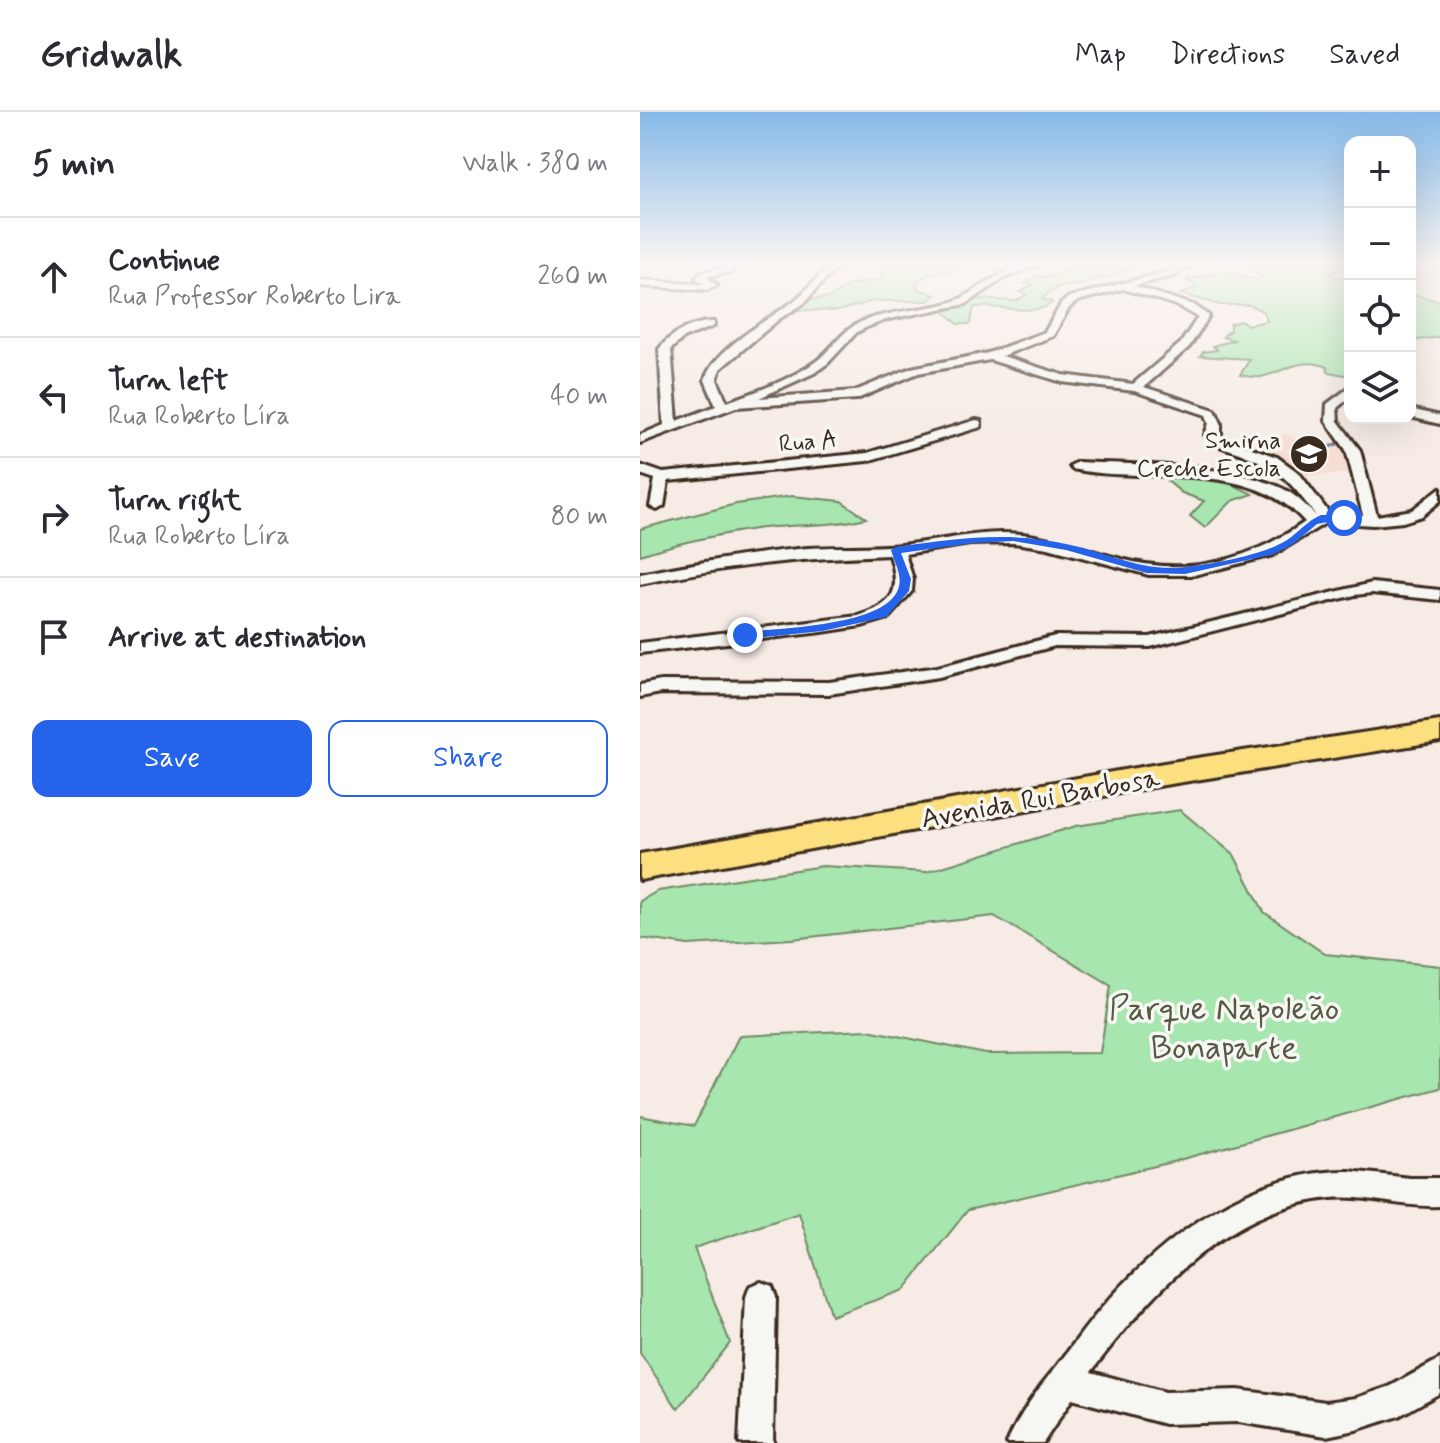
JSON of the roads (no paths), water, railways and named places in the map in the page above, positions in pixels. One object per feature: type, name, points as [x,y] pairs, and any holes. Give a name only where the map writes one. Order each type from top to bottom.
[{"type":"main road","name":"Avenida Rui Barbosa","points":[[640,853],[1440,719]]},
{"type":"main road","name":"Avenida Rui Barbosa","points":[[640,867],[1164,774],[1440,731]]},
{"type":"street","points":[[671,427],[665,349],[670,341],[681,334],[710,324]]},
{"type":"street","points":[[728,406],[711,380],[714,368],[766,324]]},
{"type":"street","points":[[640,439],[810,371],[824,361],[853,330],[865,324]]},
{"type":"street","points":[[728,406],[857,395],[915,370],[991,356],[1049,334],[1057,324]]},
{"type":"street","points":[[1136,388],[1185,345],[1199,324]]},
{"type":"street","points":[[991,356],[1062,378],[1136,388],[1211,413],[1215,423],[1212,435],[1216,440],[1272,460],[1294,476],[1319,520]]},
{"type":"street","points":[[1344,396],[1331,407],[1332,421],[1353,450],[1371,519]]},
{"type":"street","points":[[1416,414],[1440,420]]},
{"type":"street","name":"Rua A","points":[[640,469],[662,477],[894,453],[940,432],[976,424]]},
{"type":"street","points":[[1077,466],[1193,474],[1259,486],[1277,492],[1319,520]]},
{"type":"street","points":[[657,506],[662,477]]},
{"type":"street","points":[[640,579],[676,571],[832,551],[896,550],[1013,538],[1067,547],[1147,570],[1185,571],[1271,551],[1290,542],[1319,520],[1406,519],[1421,513],[1440,492]]},
{"type":"street","points":[[640,648],[822,627],[882,614],[904,591],[905,579],[896,550]]},
{"type":"street","points":[[640,691],[661,687],[829,688],[939,672],[1055,641],[1150,642],[1355,590],[1372,588],[1440,595]]},
{"type":"street","points":[[1024,1443],[1064,1380],[1119,1308],[1195,1239],[1252,1207],[1318,1186],[1354,1183],[1440,1192]]},
{"type":"street","points":[[756,1443],[761,1297]]},
{"type":"street","points":[[1064,1380],[1165,1408],[1238,1406],[1326,1419],[1356,1414],[1399,1400],[1440,1375]]},
{"type":"waterway","points":[[1329,447],[1340,443]]},
{"type":"place","name":"Smirna Creche Escola","points":[[1309,454]]},
{"type":"park label","name":"Parque Napoleão Bonaparte","points":[[1224,1026]]}]
